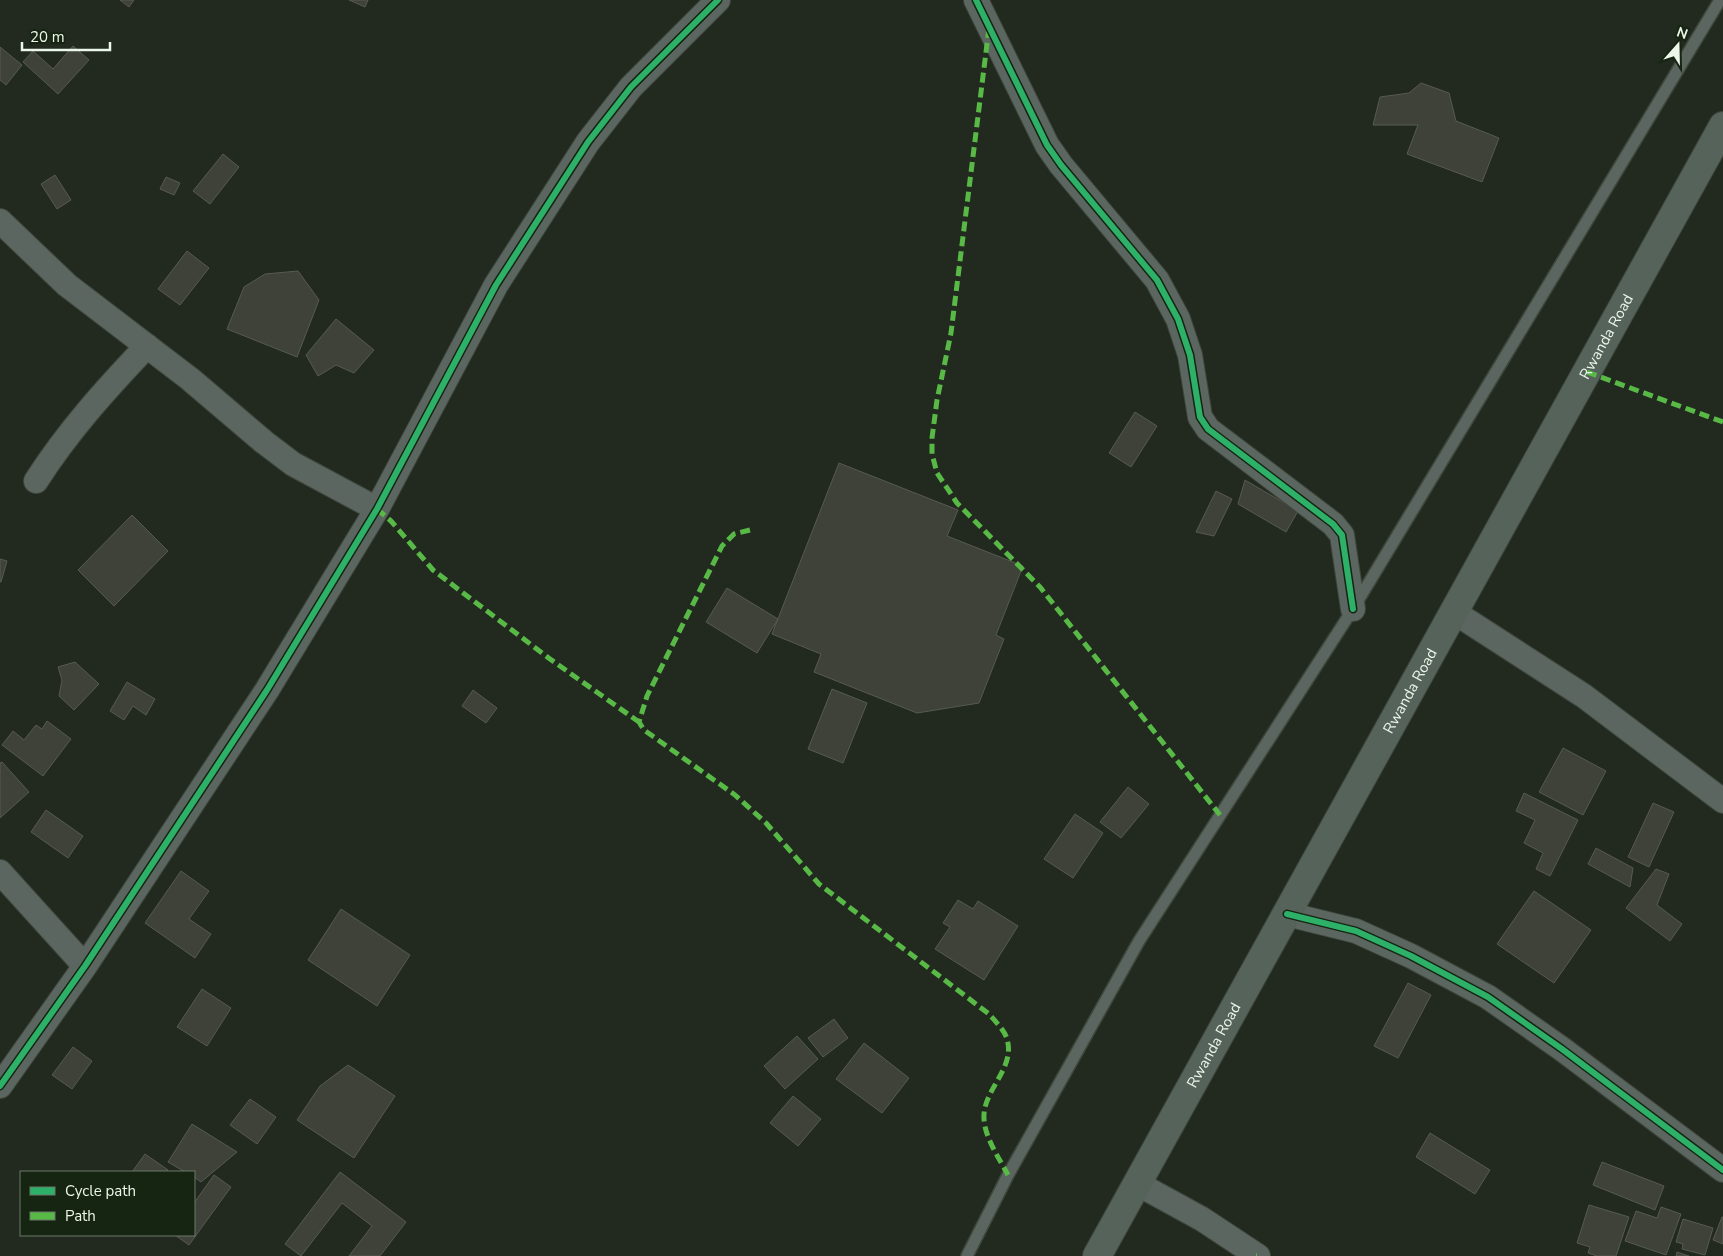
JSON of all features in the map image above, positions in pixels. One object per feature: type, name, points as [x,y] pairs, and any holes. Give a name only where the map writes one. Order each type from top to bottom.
[{"type":"highway","name":"Rwanda Road","points":[[1097,1256],[1723,126]]},
{"type":"street","points":[[0,1086],[86,966],[216,770],[377,508],[496,285],[588,142],[631,87],[718,0]]},
{"type":"street","points":[[976,0],[1047,145],[1061,165],[1157,280],[1178,319],[1190,355],[1200,417],[1208,429],[1333,524],[1342,535],[1353,609]]},
{"type":"street","points":[[0,221],[68,285],[293,464],[377,508]]},
{"type":"street","points":[[36,481],[58,446],[97,398],[147,346]]},
{"type":"street","points":[[1454,612],[1584,696],[1723,801]]},
{"type":"street","points":[[0,872],[86,966]]},
{"type":"street","points":[[1287,914],[1356,931],[1411,956],[1488,997],[1562,1049],[1723,1170]]},
{"type":"street","points":[[1138,1184],[1202,1218],[1258,1256]]},
{"type":"lane","points":[[967,1256],[1008,1175],[1139,941],[1353,609],[1720,0]]},
{"type":"building","points":[[120,0],[134,0],[129,7]]},
{"type":"building","points":[[349,0],[368,0],[365,7]]},
{"type":"building","points":[[73,46],[89,60],[58,94],[23,62],[33,51],[53,69]]},
{"type":"building","points":[[0,47],[22,65],[6,85],[0,80]]},
{"type":"building","points":[[1421,83],[1449,93],[1456,121],[1499,138],[1482,182],[1407,154],[1418,125],[1373,125],[1380,97],[1409,93]]},
{"type":"building","points":[[223,154],[239,167],[210,204],[193,191]]},
{"type":"building","points":[[55,175],[71,200],[57,209],[41,184]]},
{"type":"building","points":[[166,177],[180,183],[174,195],[160,189]]},
{"type":"building","points":[[187,251],[209,268],[180,305],[158,289]]},
{"type":"building","points":[[298,271],[319,300],[297,357],[227,329],[244,287],[265,274]]},
{"type":"building","points":[[336,319],[374,350],[354,373],[336,365],[318,376],[306,355]]},
{"type":"building","points":[[1135,412],[1157,426],[1131,467],[1109,453]]},
{"type":"building","points":[[839,463],[958,510],[947,536],[1023,566],[996,635],[1004,639],[979,703],[917,713],[814,672],[821,654],[772,634]]},
{"type":"building","points":[[1245,480],[1298,511],[1286,532],[1238,504]]},
{"type":"building","points":[[1216,491],[1232,499],[1214,536],[1196,532]]},
{"type":"building","points":[[132,515],[168,551],[114,606],[78,570]]},
{"type":"building","points":[[0,559],[7,561],[1,582],[0,582]]},
{"type":"building","points":[[727,588],[778,619],[757,653],[706,622]]},
{"type":"building","points":[[75,662],[99,684],[74,710],[59,696],[62,680],[58,667]]},
{"type":"building","points":[[127,682],[155,699],[146,715],[133,706],[124,720],[110,711]]},
{"type":"building","points":[[832,689],[867,703],[843,763],[808,749]]},
{"type":"building","points":[[473,690],[497,708],[486,723],[462,706]]},
{"type":"building","points":[[47,721],[71,739],[43,776],[2,745],[13,731],[24,740],[36,725],[42,729]]},
{"type":"building","points":[[1563,748],[1606,771],[1583,815],[1539,792]]},
{"type":"building","points":[[2,762],[29,792],[0,818],[0,763]]},
{"type":"building","points":[[1128,787],[1149,804],[1121,838],[1100,822]]},
{"type":"building","points":[[1524,793],[1578,820],[1550,876],[1536,869],[1543,853],[1524,843],[1535,820],[1516,811]]},
{"type":"building","points":[[1653,803],[1674,812],[1649,867],[1628,857]]},
{"type":"building","points":[[46,810],[83,836],[68,858],[31,832]]},
{"type":"building","points":[[1075,814],[1103,833],[1073,878],[1044,859]]},
{"type":"building","points":[[1596,848],[1633,868],[1630,887],[1588,864]]},
{"type":"building","points":[[1656,869],[1669,874],[1657,905],[1682,924],[1670,941],[1626,908]]},
{"type":"building","points":[[181,871],[209,891],[189,919],[211,934],[195,958],[145,923]]},
{"type":"building","points":[[1534,891],[1591,930],[1554,983],[1497,944]]},
{"type":"building","points":[[958,900],[973,909],[978,901],[1018,926],[984,980],[935,949],[950,927],[943,923]]},
{"type":"building","points":[[341,909],[410,955],[377,1006],[308,960]]},
{"type":"building","points":[[1408,983],[1431,995],[1398,1058],[1374,1046]]},
{"type":"building","points":[[202,989],[231,1008],[207,1046],[177,1027]]},
{"type":"building","points":[[834,1019],[848,1038],[823,1057],[808,1038]]},
{"type":"building","points":[[797,1036],[818,1059],[785,1089],[764,1066]]},
{"type":"building","points":[[864,1043],[909,1078],[882,1113],[836,1079]]},
{"type":"building","points":[[73,1047],[92,1061],[72,1089],[52,1075]]},
{"type":"building","points":[[348,1065],[395,1096],[354,1158],[297,1120],[320,1086]]},
{"type":"building","points":[[793,1096],[821,1119],[798,1146],[770,1123]]},
{"type":"building","points":[[250,1099],[276,1117],[257,1144],[230,1125]]},
{"type":"building","points":[[192,1124],[237,1152],[201,1182],[195,1178],[195,1171],[183,1171],[168,1162]]},
{"type":"building","points":[[1430,1133],[1490,1170],[1475,1194],[1416,1157]]},
{"type":"building","points":[[145,1154],[168,1170],[168,1171],[133,1171]]},
{"type":"building","points":[[1602,1162],[1664,1186],[1655,1210],[1593,1185]]},
{"type":"building","points":[[340,1172],[406,1222],[380,1256],[349,1256],[372,1226],[342,1203],[301,1256],[285,1244]]},
{"type":"building","points":[[214,1175],[231,1187],[189,1245],[176,1236],[195,1236],[195,1202]]},
{"type":"building","points":[[1589,1205],[1629,1217],[1616,1256],[1597,1256],[1588,1253],[1590,1247],[1577,1243]]},
{"type":"building","points":[[1661,1207],[1681,1214],[1666,1255],[1625,1241],[1636,1211],[1657,1218]]},
{"type":"building","points":[[1723,1217],[1723,1244],[1713,1240]]},
{"type":"building","points":[[1683,1219],[1713,1228],[1705,1255],[1682,1249],[1683,1244],[1676,1242]]},
{"type":"building","points":[[1677,1252],[1689,1256],[1676,1256]]},
{"type":"marked path","points":[[989,28],[951,333],[937,400],[932,438],[932,454],[937,473],[957,503],[1040,587],[1220,815]]},
{"type":"marked path","points":[[1587,372],[1723,422]]},
{"type":"marked path","points":[[377,509],[391,521],[433,570],[550,659],[639,722]]},
{"type":"marked path","points":[[750,530],[734,534],[722,546],[647,696],[639,722],[644,730],[735,795],[766,823],[819,884],[989,1014],[1000,1026],[1007,1039],[1009,1050],[1003,1070],[988,1098],[984,1119],[990,1141],[1008,1175]]},
{"type":"cycle path","points":[[0,1086],[85,966],[267,690],[377,509],[496,285],[588,142],[631,87],[718,0]]},
{"type":"cycle path","points":[[976,0],[1047,145],[1061,165],[1157,280],[1178,319],[1190,355],[1200,417],[1208,429],[1333,524],[1342,535],[1353,609]]},
{"type":"cycle path","points":[[1287,914],[1356,931],[1411,956],[1488,997],[1562,1049],[1723,1170]]}]
